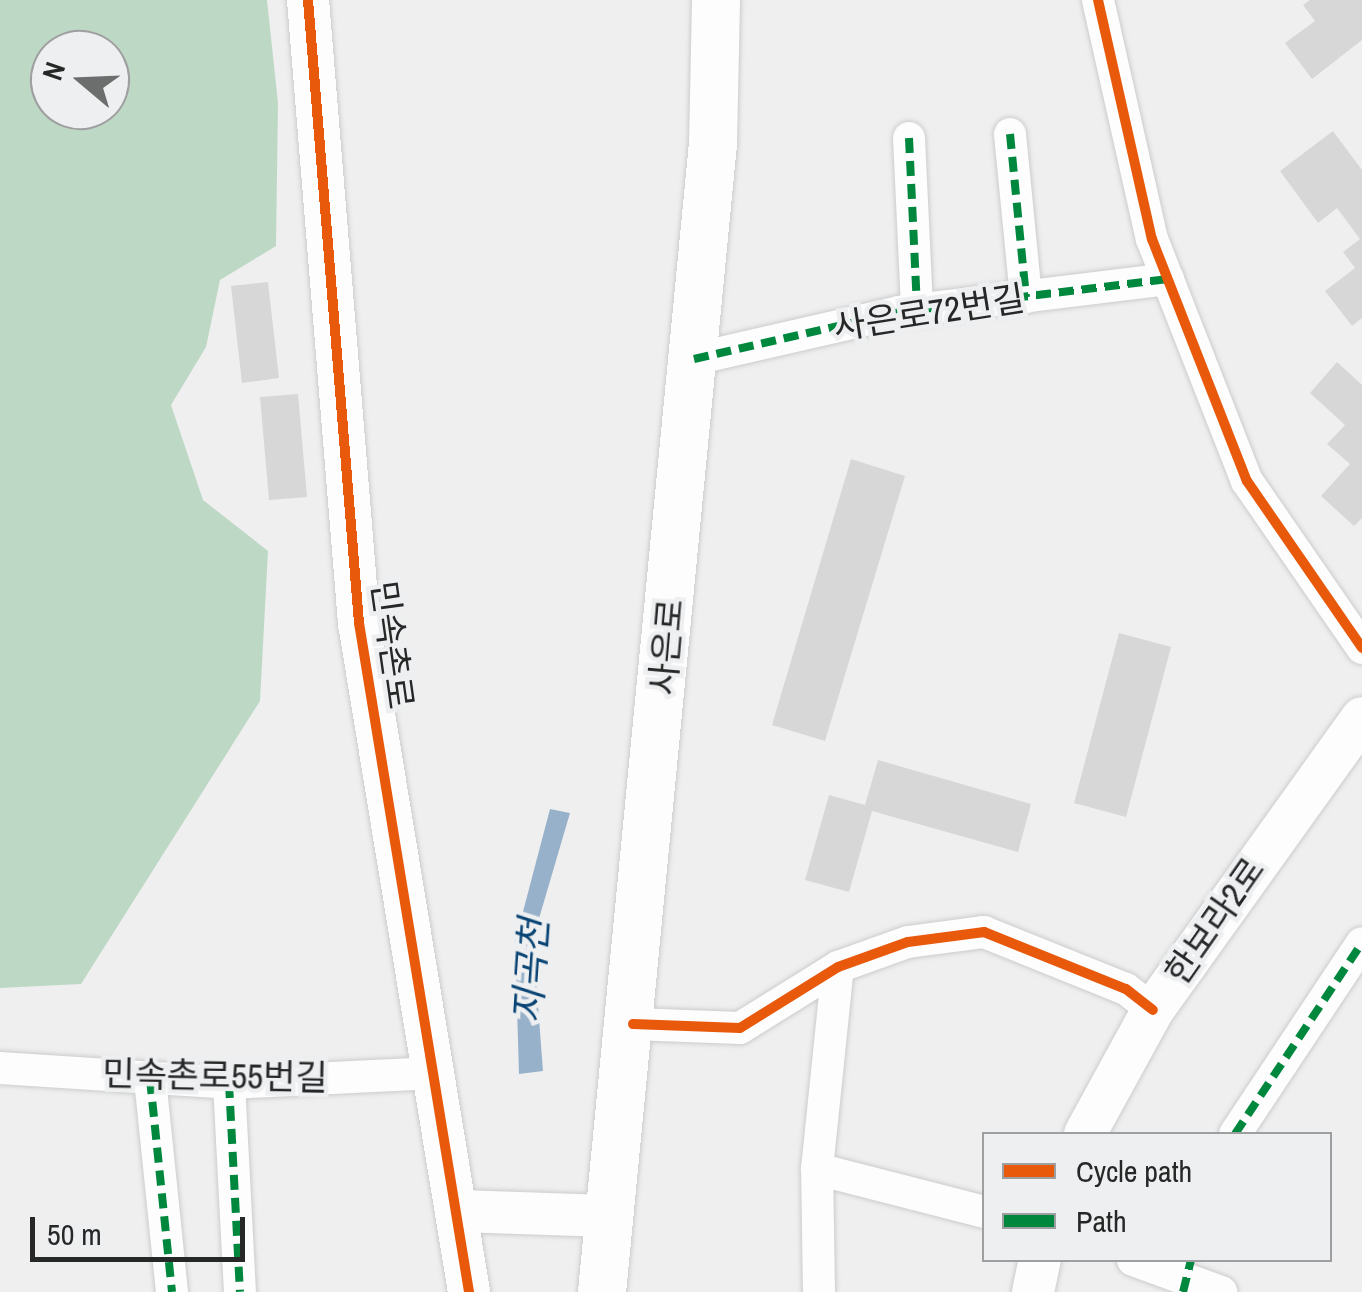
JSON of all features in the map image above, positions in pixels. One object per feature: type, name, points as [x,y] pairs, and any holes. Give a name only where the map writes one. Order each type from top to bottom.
[{"type":"main road","name":"사은로","points":[[602,1292],[632,1024],[694,360],[716,0]]},
{"type":"street","name":"민속촌로","points":[[308,0],[358,623],[469,1292]]},
{"type":"street","points":[[1098,0],[1168,279],[1247,481],[1362,648]]},
{"type":"street","points":[[1010,134],[1026,297]]},
{"type":"street","points":[[909,138],[917,310]]},
{"type":"street","name":"사은로72번길","points":[[694,360],[917,310],[1168,279]]},
{"type":"street","name":"한보라2로","points":[[1086,1132],[1153,1010],[1362,718]]},
{"type":"street","points":[[632,1024],[740,1028],[838,967],[908,942],[984,932],[1126,989],[1153,1010]]},
{"type":"street","points":[[1236,1132],[1362,943]]},
{"type":"street","points":[[820,1292],[817,1169],[838,967]]},
{"type":"street","name":"민속촌로55번길","points":[[0,1068],[229,1083],[430,1073]]},
{"type":"street","points":[[150,1079],[172,1292]]},
{"type":"street","points":[[229,1083],[240,1292]]},
{"type":"street","points":[[817,1169],[982,1211]]},
{"type":"street","points":[[458,1211],[609,1216]]},
{"type":"street","points":[[1033,1292],[1040,1262]]},
{"type":"street","points":[[1139,1262],[1221,1292]]},
{"type":"green space","points":[[0,0],[267,0],[278,103],[276,246],[220,280],[206,347],[171,405],[203,500],[268,551],[260,701],[81,984],[0,988]]},
{"type":"water","name":"지곡천","points":[[550,809],[570,813],[533,939],[543,1071],[519,1074],[515,942]]},
{"type":"building","points":[[1310,0],[1362,0],[1362,40],[1312,79],[1285,43],[1315,21],[1303,5]]},
{"type":"building","points":[[1333,131],[1362,170],[1362,318],[1352,326],[1325,291],[1355,268],[1343,252],[1360,239],[1337,208],[1318,223],[1280,171]]},
{"type":"building","points":[[268,282],[279,378],[242,383],[231,286]]},
{"type":"building","points":[[1337,362],[1362,385],[1362,518],[1354,526],[1321,496],[1350,464],[1327,444],[1345,425],[1310,393]]},
{"type":"building","points":[[298,394],[307,497],[269,500],[260,397]]},
{"type":"building","points":[[851,459],[905,476],[825,741],[772,725]]},
{"type":"building","points":[[1119,633],[1171,647],[1126,817],[1074,803]]},
{"type":"building","points":[[878,760],[1031,804],[1018,852],[872,811],[849,892],[805,880],[829,795],[865,805]]},
{"type":"marked path","points":[[1010,134],[1026,297]]},
{"type":"marked path","points":[[909,138],[917,310]]},
{"type":"marked path","points":[[694,359],[899,312],[1168,279]]},
{"type":"marked path","points":[[1236,1132],[1362,943]]},
{"type":"marked path","points":[[150,1079],[172,1292]]},
{"type":"marked path","points":[[229,1083],[240,1292]]},
{"type":"marked path","points":[[1183,1292],[1190,1262]]},
{"type":"cycle path","points":[[308,0],[359,623],[469,1292]]},
{"type":"cycle path","points":[[1098,0],[1152,239],[1247,481],[1362,648]]},
{"type":"cycle path","points":[[633,1024],[740,1028],[838,967],[908,942],[984,932],[1126,989],[1153,1010]]}]
